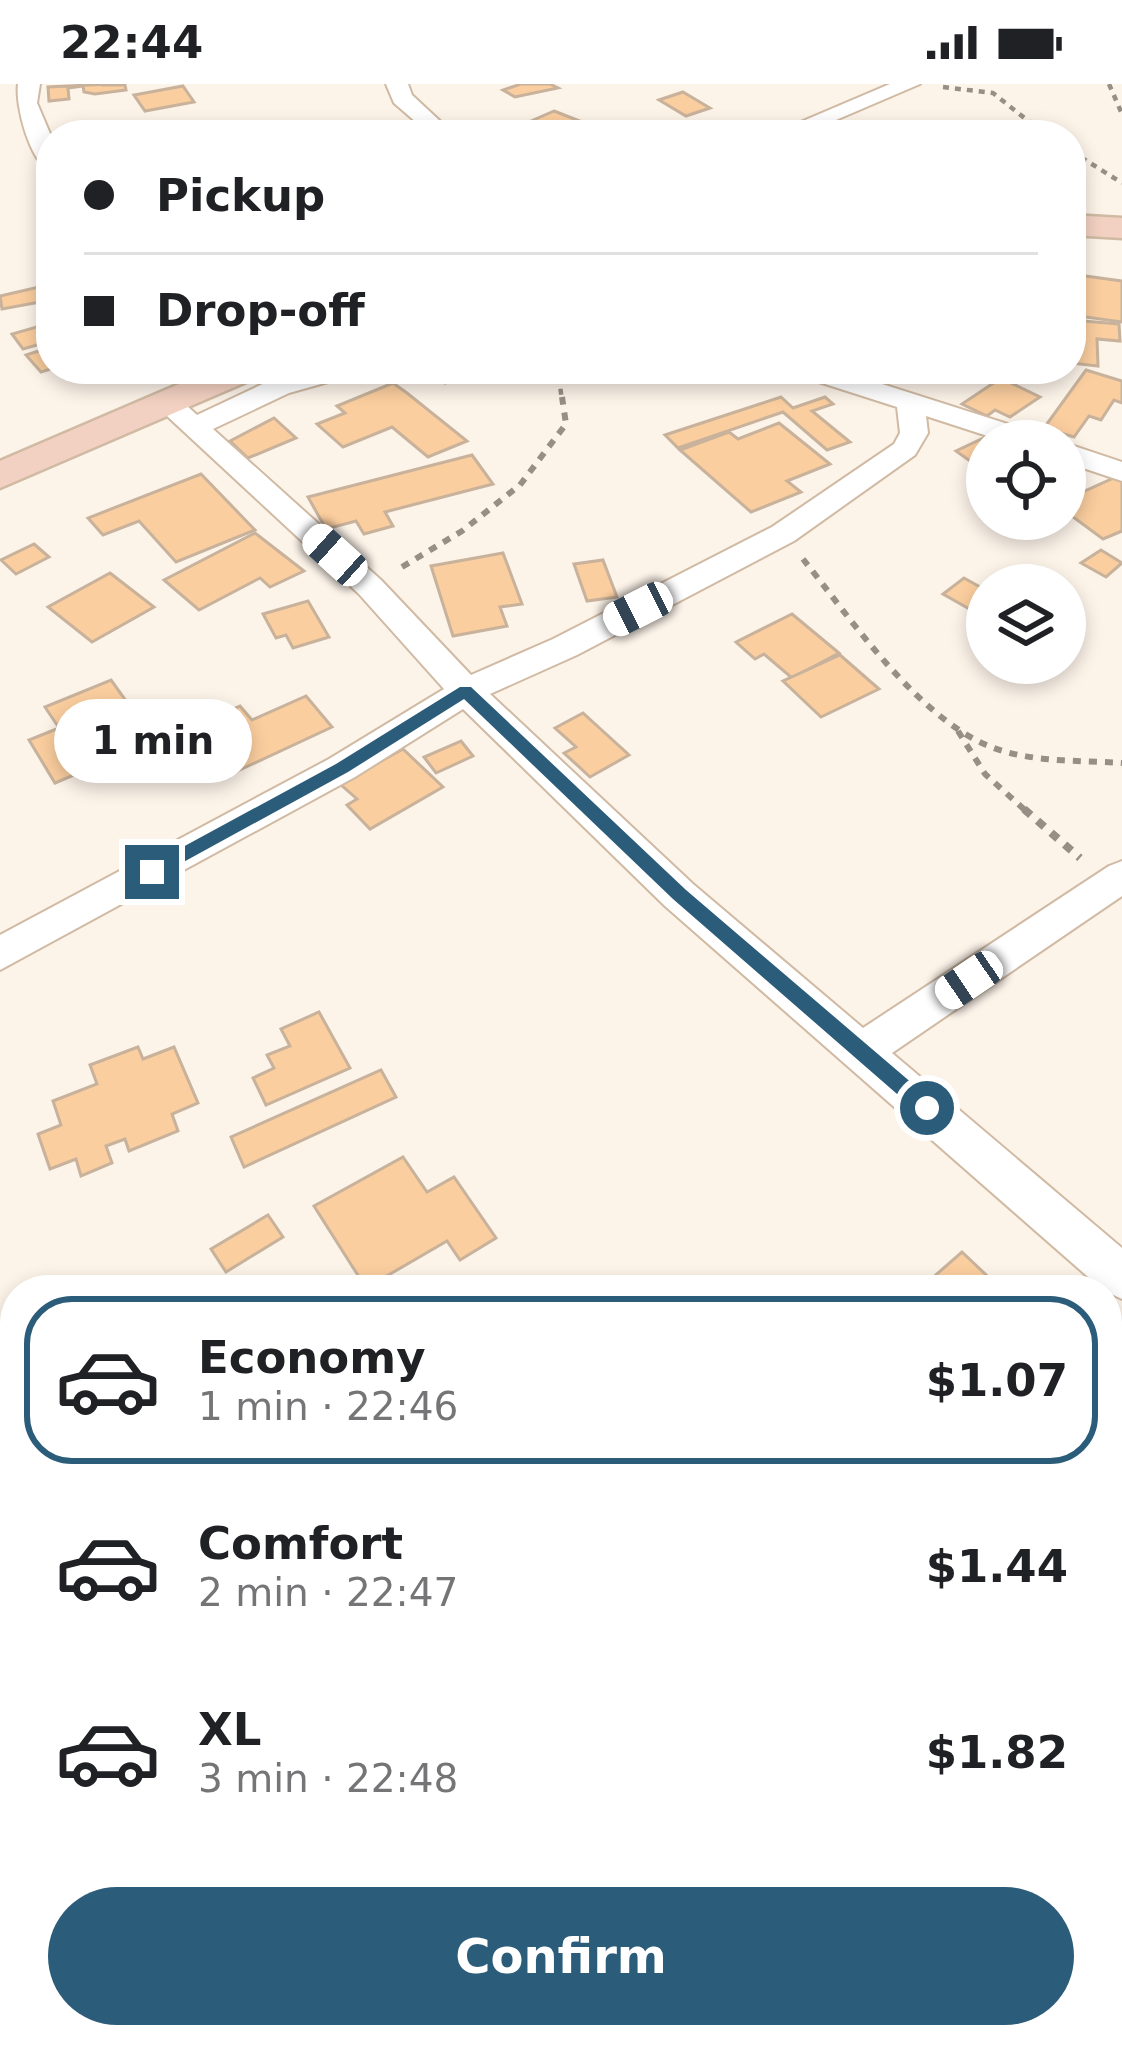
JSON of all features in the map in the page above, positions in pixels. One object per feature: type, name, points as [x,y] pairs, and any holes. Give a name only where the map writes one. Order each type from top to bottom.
[{"type":"main road","points":[[1086,226],[1122,228]]},
{"type":"main road","points":[[0,476],[181,415],[224,384]]},
{"type":"street","points":[[29,84],[26,103],[36,127]]},
{"type":"street","points":[[397,84],[402,98],[427,120]]},
{"type":"street","points":[[820,120],[907,85]]},
{"type":"street","points":[[181,415],[290,384]]},
{"type":"street","points":[[850,384],[966,421]]},
{"type":"street","points":[[0,954],[342,768],[466,691],[566,647],[783,534],[905,449],[914,434],[911,405]]},
{"type":"street","points":[[181,415],[370,586],[466,691],[679,895],[1121,1275]]},
{"type":"street","points":[[1086,459],[1122,472]]},
{"type":"street","points":[[862,1051],[1117,880]]},
{"type":"path","points":[[1109,84],[1122,114]]},
{"type":"path","points":[[907,85],[986,91],[1026,120]]},
{"type":"path","points":[[1086,160],[1122,183]]},
{"type":"path","points":[[370,586],[462,531],[520,485],[566,424],[561,384]]},
{"type":"path","points":[[783,534],[868,640],[954,725],[984,744],[1031,755],[1122,764]]},
{"type":"path","points":[[954,725],[985,774],[1117,880]]},
{"type":"building","points":[[110,84],[101,85],[125,85],[126,90],[95,94],[84,92],[83,86],[68,88],[69,99],[49,101],[48,87]]},
{"type":"building","points":[[521,84],[558,88],[515,97],[503,90]]},
{"type":"building","points":[[183,86],[194,102],[145,111],[134,95]]},
{"type":"building","points":[[683,92],[710,108],[686,116],[659,100]]},
{"type":"building","points":[[554,111],[577,120],[534,120]]},
{"type":"building","points":[[1086,276],[1122,281],[1122,322],[1086,317]]},
{"type":"building","points":[[36,288],[36,303],[2,309],[0,296]]},
{"type":"building","points":[[1086,321],[1119,324],[1120,341],[1097,339],[1098,366],[1086,365]]},
{"type":"building","points":[[36,327],[36,345],[23,349],[12,334]]},
{"type":"building","points":[[1086,370],[1122,381],[1122,403],[1114,400],[1101,420],[1089,416],[1086,420],[1050,420],[1076,384],[1086,384]]},
{"type":"building","points":[[394,384],[467,441],[428,457],[392,427],[343,447],[317,424],[345,413],[337,406]]},
{"type":"building","points":[[992,384],[1013,384],[1040,397],[1010,417],[995,410],[987,416],[962,404]]},
{"type":"building","points":[[781,397],[793,408],[825,397],[833,404],[812,411],[850,442],[827,450],[783,412],[678,448],[665,435]]},
{"type":"building","points":[[274,418],[296,438],[248,458],[230,441]]},
{"type":"building","points":[[779,423],[830,464],[787,481],[801,492],[751,512],[680,450],[729,432],[738,439]]},
{"type":"building","points":[[472,455],[493,484],[385,512],[393,526],[364,534],[356,521],[326,529],[308,497]]},
{"type":"building","points":[[201,474],[255,530],[176,562],[139,521],[103,535],[88,518]]},
{"type":"building","points":[[1116,477],[1122,481],[1122,531],[1103,539],[1086,526],[1086,491]]},
{"type":"building","points":[[255,533],[304,571],[270,587],[260,578],[199,610],[164,580]]},
{"type":"building","points":[[34,544],[49,557],[16,574],[1,560]]},
{"type":"building","points":[[1101,550],[1122,563],[1106,577],[1081,563]]},
{"type":"building","points":[[503,553],[522,604],[500,607],[507,626],[453,636],[431,566]]},
{"type":"building","points":[[603,560],[617,597],[587,601],[574,564]]},
{"type":"building","points":[[110,573],[154,607],[92,642],[48,607]]},
{"type":"building","points":[[964,578],[966,579],[966,607],[943,594]]},
{"type":"building","points":[[308,601],[329,637],[293,648],[286,635],[276,638],[263,614]]},
{"type":"building","points":[[792,614],[839,653],[792,678],[764,654],[755,659],[736,642]]},
{"type":"building","points":[[840,655],[879,689],[821,717],[783,681]]},
{"type":"building","points":[[111,680],[147,730],[81,758],[88,769],[55,783],[29,740],[59,728],[45,707]]},
{"type":"building","points":[[306,696],[332,727],[229,775],[192,727],[240,706],[252,720]]},
{"type":"building","points":[[583,713],[629,755],[590,777],[564,753],[576,747],[555,728]]},
{"type":"building","points":[[461,741],[473,756],[436,773],[424,757]]},
{"type":"building","points":[[403,749],[443,787],[370,829],[347,805],[357,799],[340,784]]},
{"type":"building","points":[[319,1012],[350,1068],[266,1105],[253,1078],[274,1068],[267,1055],[290,1046],[281,1029]]},
{"type":"building","points":[[138,1047],[143,1059],[174,1047],[198,1103],[172,1114],[178,1131],[129,1151],[125,1139],[106,1146],[112,1163],[81,1176],[76,1159],[50,1169],[38,1134],[61,1125],[53,1101],[97,1084],[90,1065]]},
{"type":"building","points":[[381,1070],[396,1097],[244,1167],[231,1137]]},
{"type":"building","points":[[403,1157],[427,1192],[454,1177],[496,1238],[460,1260],[447,1241],[388,1275],[358,1275],[314,1206]]},
{"type":"building","points":[[268,1215],[283,1237],[226,1272],[211,1249]]},
{"type":"building","points":[[962,1252],[986,1275],[936,1275]]},
{"type":"route","points":[[152,872],[342,768],[466,691],[679,895],[927,1108]]}]
